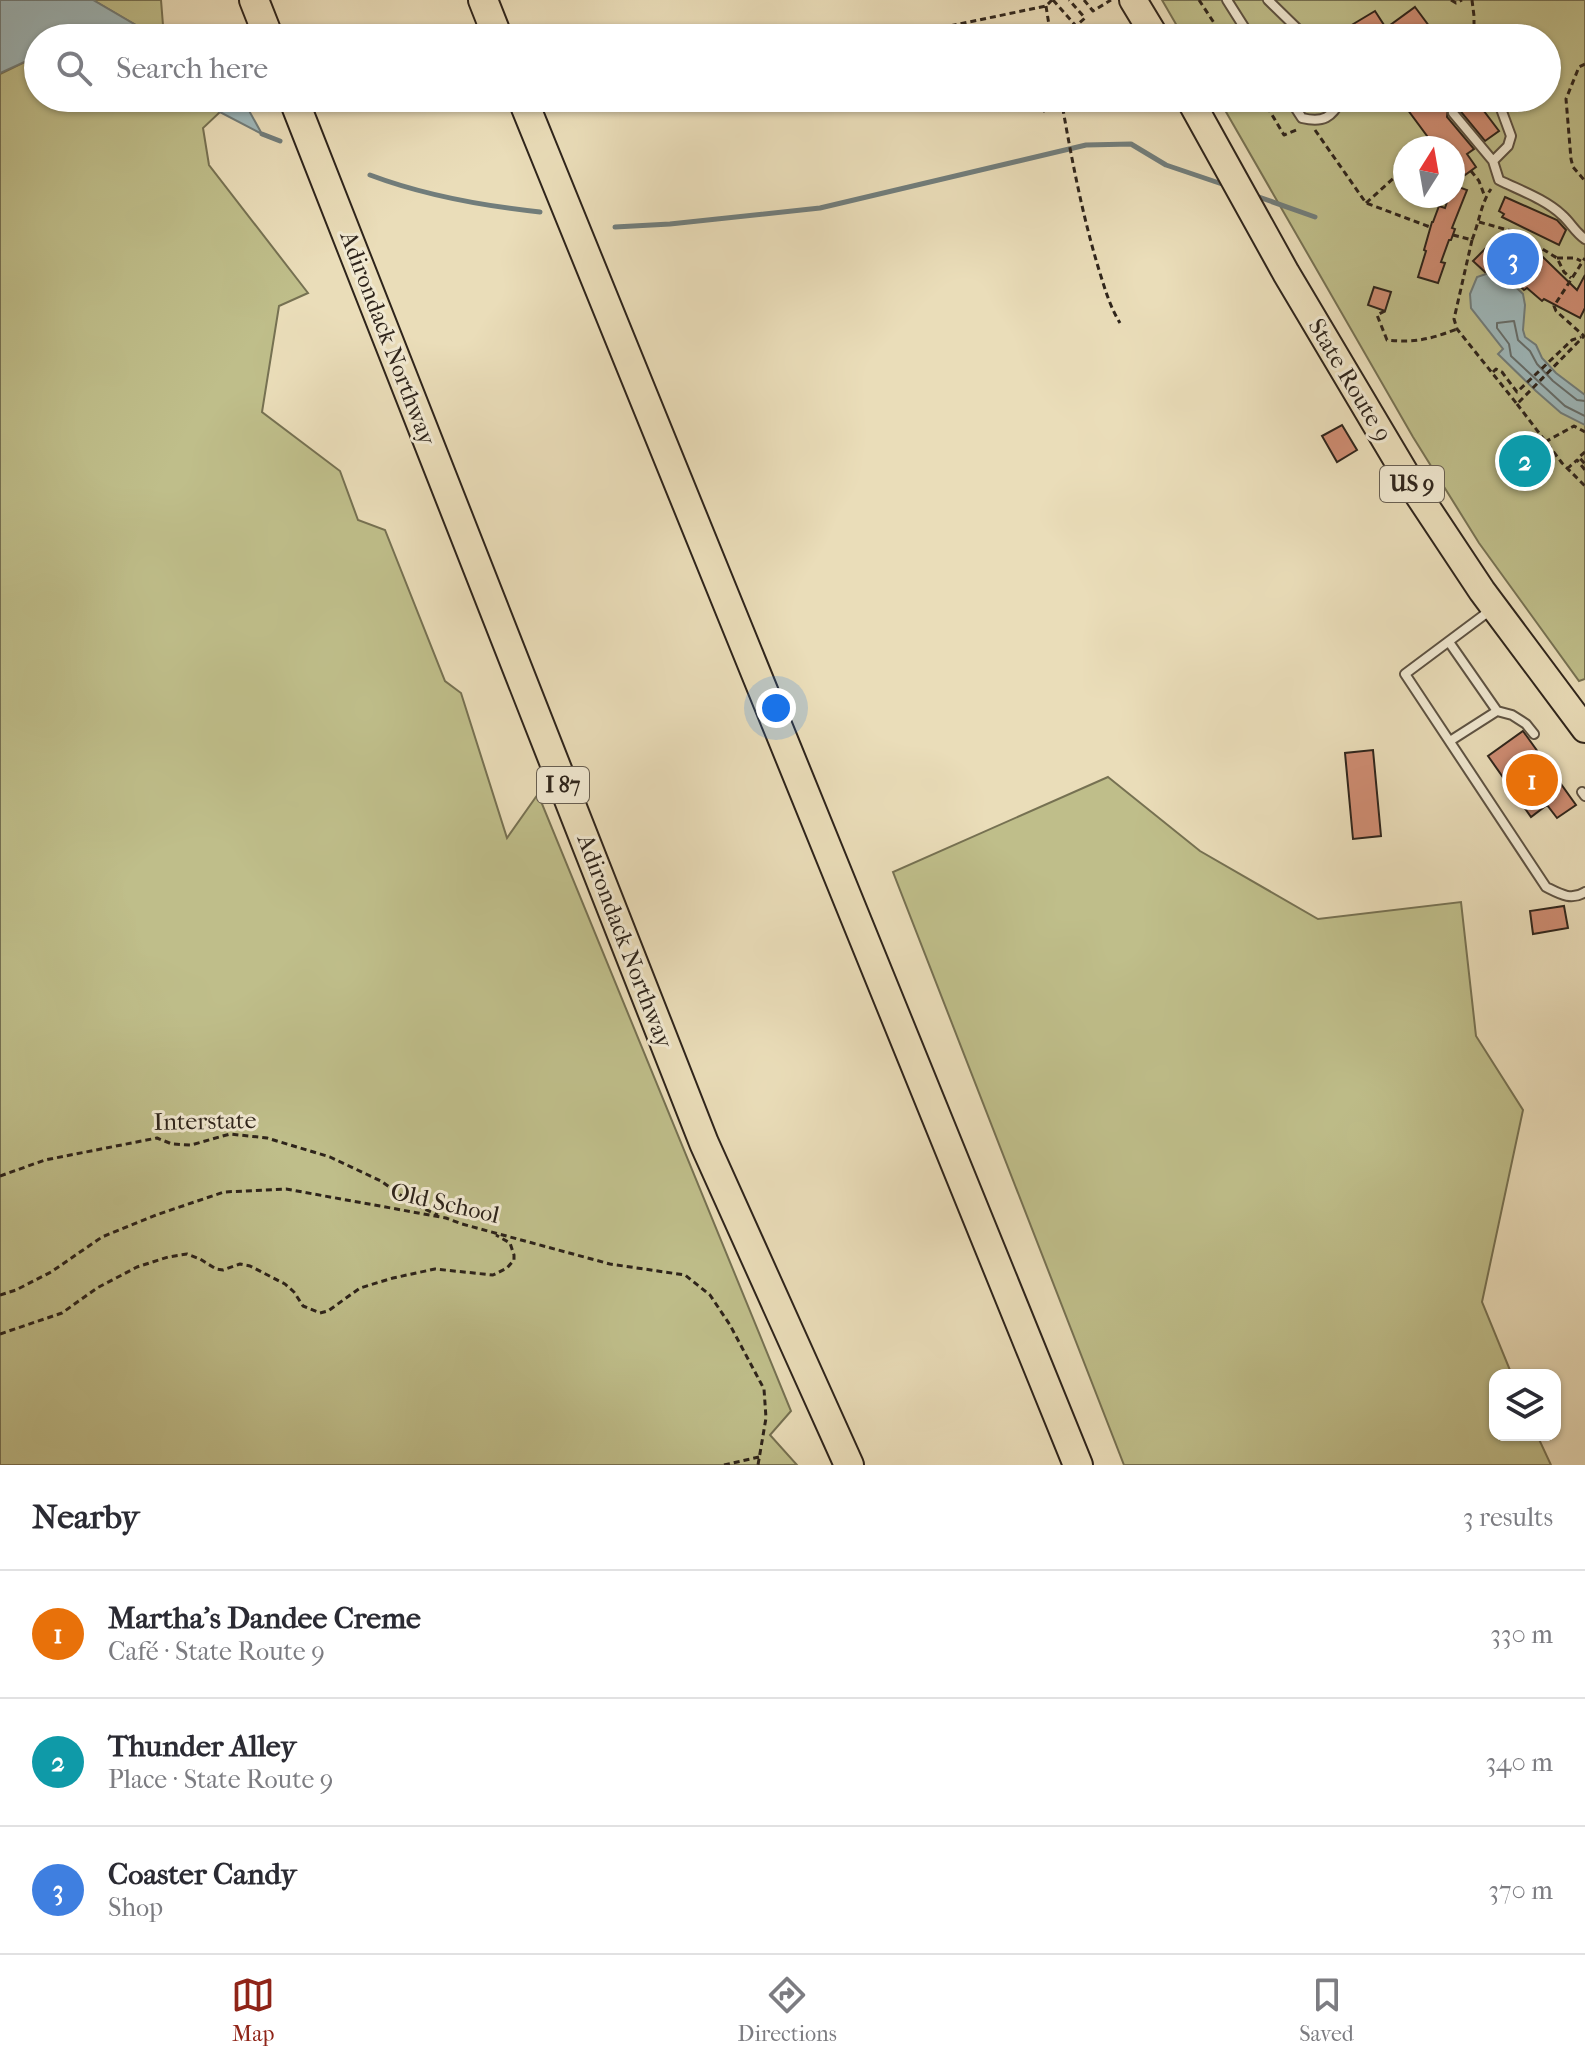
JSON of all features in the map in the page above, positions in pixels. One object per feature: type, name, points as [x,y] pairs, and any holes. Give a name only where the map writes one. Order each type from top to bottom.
[{"type":"highway","points":[[254,0],[263,24]]},
{"type":"highway","points":[[483,0],[492,24]]},
{"type":"highway","name":"Adirondack Northway","points":[[299,112],[704,1143],[849,1465]]},
{"type":"highway","points":[[528,112],[1078,1465]]},
{"type":"main road","points":[[1133,0],[1148,24]]},
{"type":"main road","name":"State Route 9","points":[[1197,112],[1286,273],[1415,490],[1494,608],[1585,729]]},
{"type":"lane","points":[[1227,0],[1242,24]]},
{"type":"lane","points":[[1268,0],[1293,24]]},
{"type":"lane","points":[[1298,112],[1302,118],[1316,121],[1332,112]]},
{"type":"lane","points":[[1493,161],[1508,146],[1511,136],[1502,112]]},
{"type":"lane","points":[[1453,113],[1493,161],[1499,180],[1554,209],[1585,239]]},
{"type":"lane","points":[[1488,193],[1499,180]]},
{"type":"lane","points":[[1494,608],[1405,674],[1546,887],[1567,897],[1585,892]]},
{"type":"lane","points":[[1449,642],[1497,711],[1512,715],[1534,734]]},
{"type":"lane","points":[[1450,741],[1497,711]]},
{"type":"path","points":[[959,24],[1046,6],[1052,0],[1074,24]]},
{"type":"path","points":[[1069,0],[1085,18],[1078,24]]},
{"type":"path","points":[[1084,0],[1093,11],[1111,0]]},
{"type":"path","points":[[1199,0],[1215,24]]},
{"type":"path","points":[[1451,0],[1456,3],[1462,0]]},
{"type":"path","points":[[1472,0],[1474,24]]},
{"type":"path","points":[[1046,6],[1049,24]]},
{"type":"path","points":[[1585,64],[1579,67],[1566,99],[1571,159],[1573,167],[1585,181]]},
{"type":"path","points":[[1064,112],[1090,240],[1112,310],[1120,323]]},
{"type":"path","points":[[1270,112],[1284,135]]},
{"type":"path","points":[[1311,124],[1366,203],[1430,227]]},
{"type":"path","points":[[1471,171],[1488,193],[1472,240],[1454,319],[1457,329],[1567,469],[1585,486]]},
{"type":"path","points":[[1366,203],[1393,179]]},
{"type":"path","points":[[1479,222],[1515,232],[1557,258],[1571,278]]},
{"type":"path","points":[[1453,235],[1472,240]]},
{"type":"path","points":[[1557,258],[1584,260],[1554,306],[1585,336]]},
{"type":"path","points":[[1385,311],[1377,315],[1387,340],[1409,342],[1433,338],[1457,329]]},
{"type":"path","points":[[1492,372],[1496,369],[1502,372],[1517,392],[1572,340],[1585,336]]},
{"type":"path","points":[[1517,404],[1585,336]]},
{"type":"path","points":[[1545,442],[1574,426],[1585,432]]},
{"type":"path","points":[[1585,452],[1579,457],[1585,464]]},
{"type":"path","points":[[1567,469],[1577,460],[1585,470]]},
{"type":"path","name":"Interstate","points":[[0,1176],[45,1160],[112,1145],[157,1138],[172,1144],[191,1145],[230,1134],[246,1135],[267,1138],[330,1157],[381,1181],[413,1204],[446,1218]]},
{"type":"path","name":"Old School","points":[[0,1295],[51,1272],[102,1237],[224,1192],[286,1189],[446,1218],[610,1264],[685,1275],[710,1295],[764,1389],[766,1418],[758,1465]]},
{"type":"path","points":[[0,1334],[62,1313],[97,1288],[137,1267],[187,1254],[216,1269],[223,1270],[240,1264],[250,1266],[285,1284],[303,1306],[320,1313],[328,1311],[360,1288],[393,1278],[435,1269],[493,1275],[507,1268],[514,1260],[510,1243],[481,1229]]},
{"type":"path","points":[[724,1465],[759,1457]]},
{"type":"shaded area","points":[[93,0],[161,0],[163,24],[134,24]]},
{"type":"shaded area","points":[[1162,0],[1585,0],[1585,679],[1579,681],[1479,543],[1413,437],[1226,112],[1561,112],[1561,24],[1176,24]]},
{"type":"shaded area","points":[[24,62],[24,112],[220,112],[203,128],[209,165],[308,293],[279,306],[262,412],[340,471],[358,520],[385,530],[445,681],[461,693],[507,838],[538,794],[791,1411],[770,1435],[797,1465],[0,1465],[0,74]]},
{"type":"shaded area","points":[[1108,777],[1200,851],[1318,919],[1461,902],[1476,1036],[1523,1110],[1482,1302],[1510,1369],[1489,1369],[1489,1441],[1540,1441],[1551,1465],[1124,1465],[893,872]]},
{"type":"water","points":[[0,0],[93,0],[134,24],[24,24],[24,62],[0,73]]},
{"type":"water","points":[[220,112],[250,112],[262,134]]},
{"type":"water","points":[[1498,270],[1523,294],[1525,337],[1536,345],[1542,358],[1556,373],[1585,395],[1585,425],[1561,413],[1498,354],[1503,349],[1471,308],[1470,294],[1477,277]]},
{"type":"building","points":[[1415,7],[1428,24],[1392,24]]},
{"type":"building","points":[[1375,11],[1383,24],[1353,24]]},
{"type":"building","points":[[1409,112],[1448,112],[1447,117],[1463,136],[1427,136]]},
{"type":"building","points":[[1461,112],[1485,112],[1499,131],[1485,141]]},
{"type":"building","points":[[1465,138],[1474,149],[1467,154],[1476,167],[1465,175]]},
{"type":"building","points":[[1505,197],[1557,220],[1566,230],[1559,245],[1502,217],[1504,214],[1499,211]]},
{"type":"building","points":[[1438,208],[1460,208],[1441,262],[1445,263],[1438,283],[1418,277]]},
{"type":"building","points":[[1517,232],[1577,290],[1585,275],[1585,308],[1580,318],[1544,299],[1542,301],[1527,288],[1524,290],[1495,262],[1485,272],[1473,261],[1488,246],[1496,254]]},
{"type":"building","points":[[1374,287],[1391,292],[1385,311],[1368,305]]},
{"type":"building","points":[[1342,425],[1357,450],[1337,462],[1322,436]]},
{"type":"building","points":[[1521,444],[1538,450],[1529,477],[1512,472]]},
{"type":"building","points":[[1523,731],[1576,805],[1557,818],[1547,805],[1531,817],[1488,756]]},
{"type":"building","points":[[1373,750],[1381,836],[1353,839],[1345,753]]},
{"type":"building","points":[[1564,906],[1568,928],[1533,934],[1530,911]]},
{"type":"waterway","points":[[262,134],[280,141]]},
{"type":"waterway","points":[[615,227],[820,208],[1086,145],[1131,144],[1166,165],[1228,186]]},
{"type":"waterway","points":[[370,175],[454,199],[540,212]]},
{"type":"waterway","points":[[1256,196],[1315,217]]},
{"type":"place","name":"Coaster Candy","points":[[1513,259]]},
{"type":"place","name":"Thunder Alley","points":[[1525,461]]},
{"type":"place","name":"Martha's Dandee Creme","points":[[1532,780]]}]
